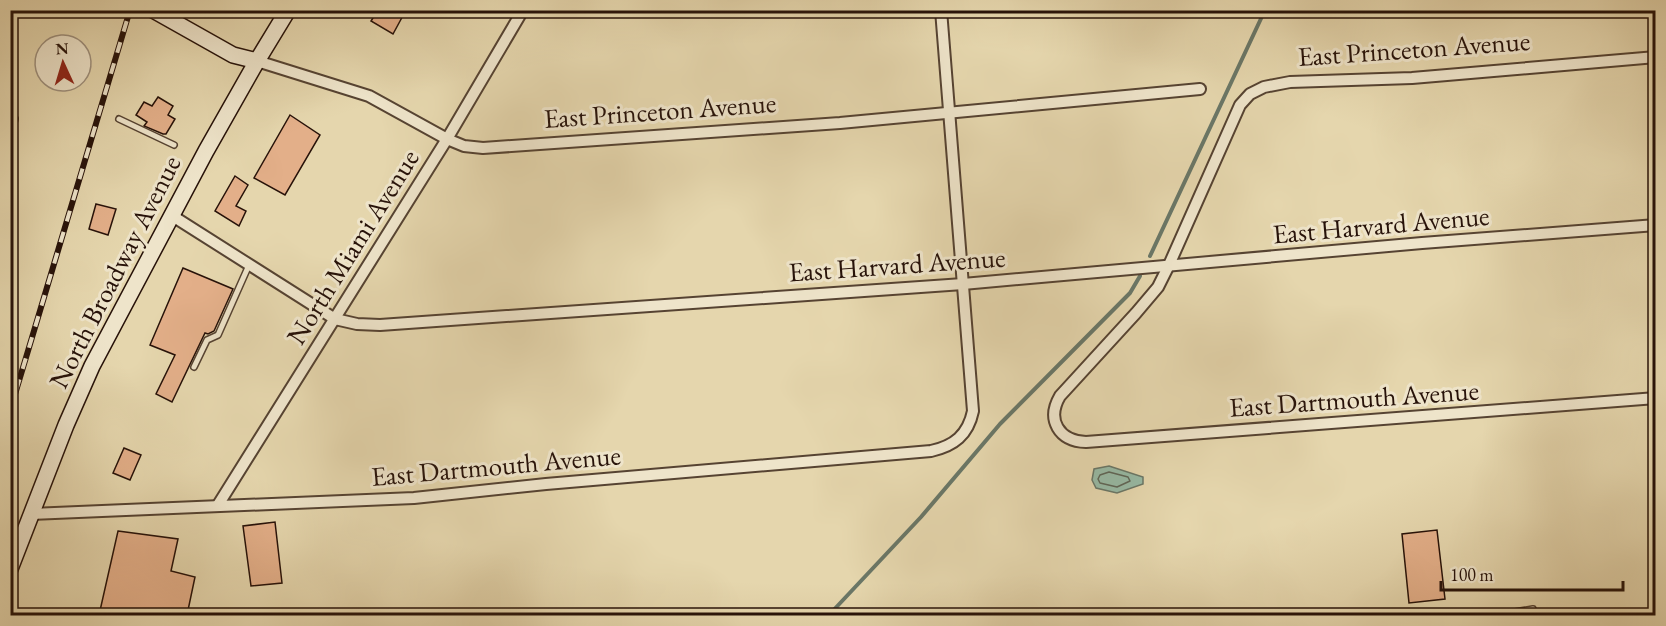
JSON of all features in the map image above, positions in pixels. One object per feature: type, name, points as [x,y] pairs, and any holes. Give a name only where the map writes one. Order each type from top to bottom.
[{"type":"main road","name":"East Princeton Avenue","points":[[153,10],[233,54],[257,61]]},
{"type":"main road","name":"North Broadway Avenue","points":[[10,569],[92,366],[171,215],[288,10]]},
{"type":"street","name":"North Miami Avenue","points":[[218,505],[447,139],[523,10]]},
{"type":"street","points":[[941,10],[963,284]]},
{"type":"street","name":"East Princeton Avenue","points":[[1169,265],[1240,105],[1250,94],[1264,87],[1290,82],[1412,78],[1656,57]]},
{"type":"street","name":"East Princeton Avenue","points":[[257,61],[369,96],[447,139],[473,148],[519,147],[949,114],[1200,89]]},
{"type":"street","name":"East Harvard Avenue","points":[[171,215],[335,319],[380,326],[963,284],[1656,225]]},
{"type":"street","name":"East Dartmouth Avenue","points":[[1169,265],[1158,287],[1060,396],[1054,412],[1056,424],[1072,440],[1086,442],[1656,398]]},
{"type":"street","name":"East Dartmouth Avenue","points":[[31,514],[414,498],[557,483],[931,452],[945,448],[961,437],[971,420],[973,411],[963,284]]},
{"type":"lane","points":[[10,118],[15,119],[10,137]]},
{"type":"lane","points":[[118,119],[174,145]]},
{"type":"lane","points":[[194,367],[207,340],[218,335],[249,265]]},
{"type":"lane","points":[[1491,615],[1533,609]]},
{"type":"water","points":[[1109,466],[1143,477],[1143,484],[1117,493],[1096,488],[1092,480],[1094,469]]},
{"type":"building","points":[[378,10],[406,10],[393,34],[371,21]]},
{"type":"building","points":[[158,97],[173,106],[168,115],[175,119],[166,134],[144,126],[147,122],[136,115],[144,102],[152,106]]},
{"type":"building","points":[[290,115],[320,135],[285,195],[254,178]]},
{"type":"building","points":[[235,176],[248,185],[236,206],[246,211],[239,226],[215,211]]},
{"type":"building","points":[[96,204],[116,209],[108,235],[89,229]]},
{"type":"building","points":[[183,268],[233,289],[214,331],[205,333],[172,402],[156,394],[175,355],[150,345]]},
{"type":"building","points":[[124,448],[141,455],[130,480],[113,473]]},
{"type":"building","points":[[275,522],[282,583],[251,586],[243,526]]},
{"type":"building","points":[[1437,530],[1445,599],[1409,603],[1402,534]]},
{"type":"building","points":[[118,531],[178,539],[171,571],[195,577],[187,615],[99,615]]},
{"type":"waterway","points":[[1150,256],[1265,10]]},
{"type":"waterway","points":[[828,616],[921,517],[1000,424],[1130,293],[1140,276]]},
{"type":"railway","points":[[10,411],[130,10]]}]
